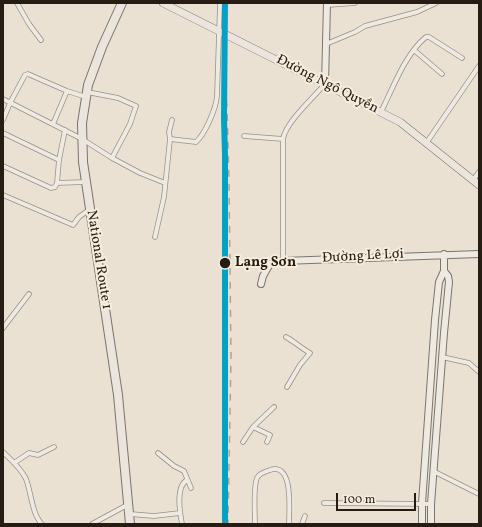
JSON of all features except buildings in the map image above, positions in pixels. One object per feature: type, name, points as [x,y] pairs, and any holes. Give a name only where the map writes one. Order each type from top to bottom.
[{"type":"highway","name":"National Route 1","points":[[122,3],[102,47],[86,94],[82,123],[82,139],[85,182],[118,395],[130,524]]},
{"type":"main road","name":"Đường Ngô Quyền","points":[[163,3],[400,122],[427,142],[476,183]]},
{"type":"street","points":[[17,3],[29,24],[41,40]]},
{"type":"street","points":[[170,140],[196,142],[207,125],[216,100],[220,3]]},
{"type":"street","points":[[283,261],[284,132],[290,123],[325,84],[327,4],[355,3]]},
{"type":"street","points":[[326,44],[366,26],[417,12],[436,3]]},
{"type":"street","points":[[381,112],[406,61],[421,40],[428,36],[462,58]]},
{"type":"street","points":[[414,50],[442,74]]},
{"type":"street","points":[[427,142],[479,66]]},
{"type":"street","points":[[3,120],[10,103],[25,76],[32,75],[67,91],[118,98],[136,106],[130,124],[112,158]]},
{"type":"street","points":[[53,124],[67,91]]},
{"type":"street","points":[[3,99],[82,139],[112,158],[140,173],[165,183]]},
{"type":"street","points":[[155,237],[164,197],[170,140],[169,132],[172,120]]},
{"type":"street","points":[[3,166],[51,188],[55,187],[58,183],[59,160],[65,130]]},
{"type":"street","points":[[3,133],[59,160]]},
{"type":"street","points":[[244,136],[283,139]]},
{"type":"street","points":[[476,183],[479,172]]},
{"type":"street","points":[[58,183],[85,182]]},
{"type":"street","points":[[3,195],[73,226],[79,217],[90,209]]},
{"type":"street","points":[[422,524],[430,380],[439,282],[444,271],[444,254]]},
{"type":"street","name":"Đường Lê Lợi","points":[[260,284],[270,264],[283,261],[444,254],[479,254]]},
{"type":"street","points":[[431,524],[431,504],[449,282],[448,276],[444,271]]},
{"type":"street","points":[[3,328],[29,294]]},
{"type":"street","points":[[435,320],[445,321]]},
{"type":"street","points":[[286,337],[296,342],[310,353],[287,387]]},
{"type":"street","points":[[442,357],[469,363],[479,372]]},
{"type":"street","points":[[430,380],[441,381]]},
{"type":"street","points":[[243,442],[253,427],[274,407]]},
{"type":"street","points":[[253,427],[270,435],[266,442]]},
{"type":"street","points":[[14,463],[29,453],[38,455],[54,447]]},
{"type":"street","points":[[3,452],[22,472],[26,479],[39,523]]},
{"type":"street","points":[[158,453],[174,466],[184,471],[191,488]]},
{"type":"street","points":[[425,464],[435,468],[479,494]]},
{"type":"street","points":[[255,524],[255,484],[257,477],[260,474],[272,469],[280,470],[285,474],[288,486],[289,524]]},
{"type":"street","points":[[182,524],[180,513],[180,494],[182,485],[187,480]]},
{"type":"street","points":[[324,503],[431,504]]},
{"type":"street","points":[[92,524],[129,504]]},
{"type":"street","points":[[130,514],[154,516],[180,513]]},
{"type":"street","points":[[302,524],[305,516]]},
{"type":"railway","points":[[225,86],[229,181],[231,357],[228,524]]},
{"type":"transit line","points":[[225,3],[225,524]]},
{"type":"place","name":"Lạng Sơn","points":[[225,263]]}]
